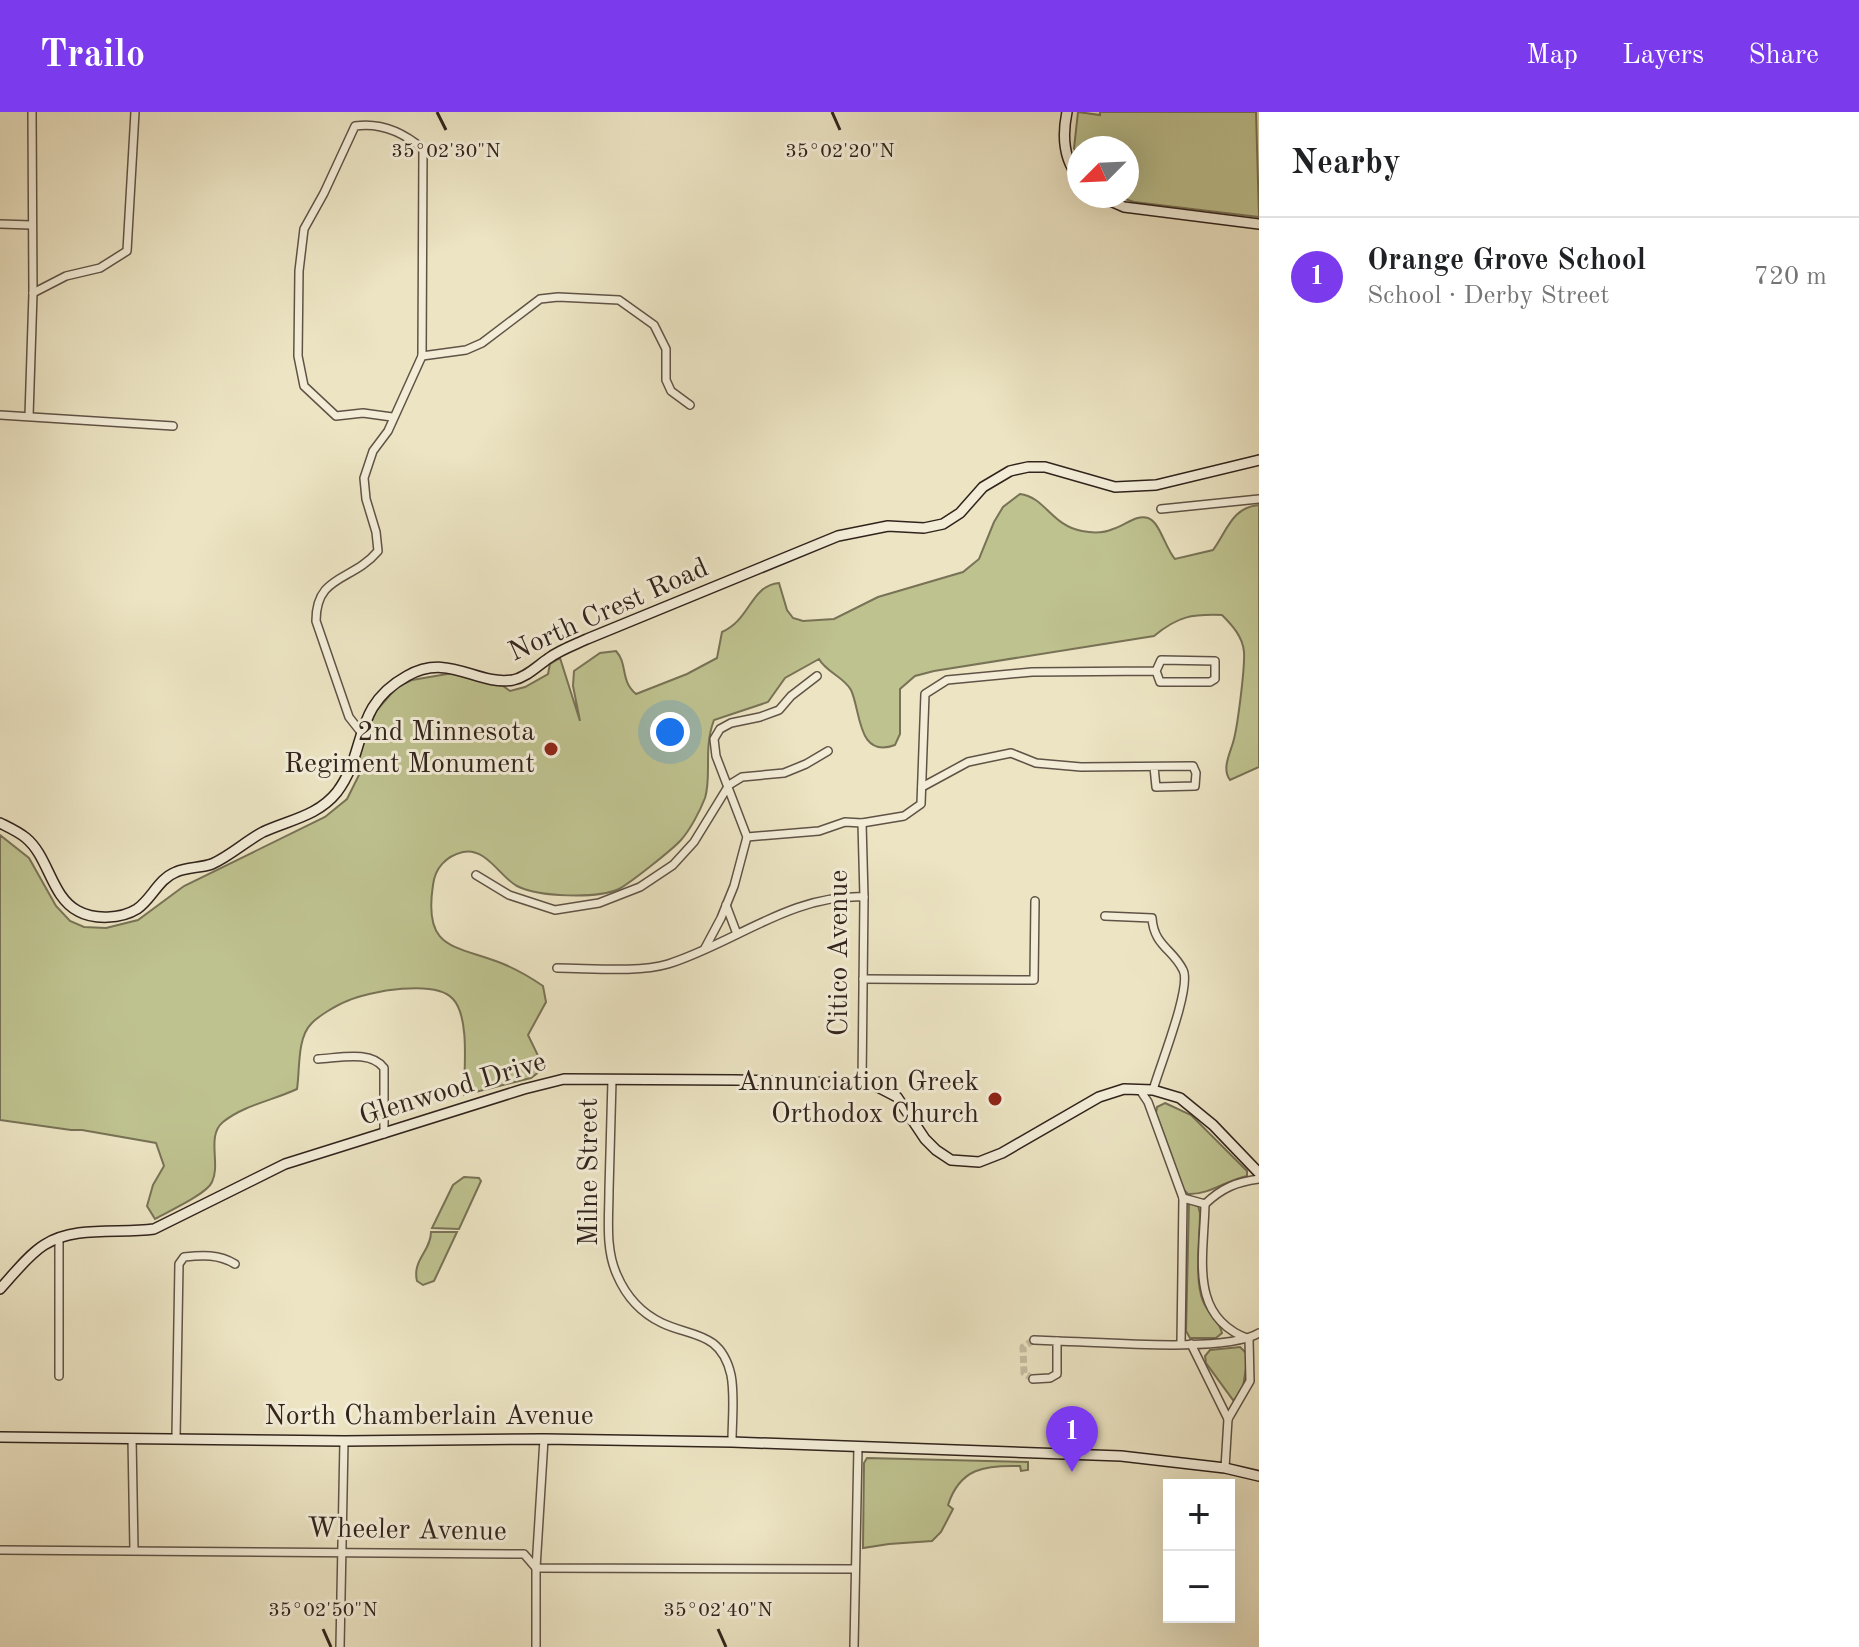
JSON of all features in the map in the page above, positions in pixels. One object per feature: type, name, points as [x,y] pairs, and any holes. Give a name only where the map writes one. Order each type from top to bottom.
[{"type":"street","points":[[29,416],[33,293],[32,112]]},
{"type":"street","points":[[33,293],[66,276],[100,268],[127,251],[135,112]]},
{"type":"street","points":[[1067,112],[1063,138],[1067,157]]},
{"type":"street","points":[[360,731],[349,717],[316,621],[316,606],[322,591],[369,563],[378,551],[364,478],[373,451],[388,431],[422,356],[423,149],[405,134],[371,123],[355,126],[304,229],[300,257],[298,343],[304,386],[336,416],[363,413],[392,417]]},
{"type":"street","points":[[1132,208],[1259,224]]},
{"type":"street","points":[[0,224],[31,225]]},
{"type":"street","points":[[422,356],[466,350],[482,343],[540,299],[619,300],[654,325],[666,349],[666,380],[671,391],[690,405]]},
{"type":"street","points":[[0,415],[173,426]]},
{"type":"street","name":"North Crest Road","points":[[0,823],[26,837],[44,862],[58,891],[76,911],[110,917],[136,909],[164,879],[176,872],[212,864],[264,832],[320,809],[338,791],[360,731],[380,695],[408,675],[430,667],[453,668],[499,680],[513,680],[587,639],[838,536],[888,526],[924,528],[943,524],[960,513],[983,487],[1010,471],[1045,467],[1098,484],[1124,487],[1156,485],[1259,460]]},
{"type":"street","points":[[1161,509],[1259,499]]},
{"type":"street","points":[[1161,660],[1215,661],[1215,679],[1210,682],[1160,682],[1156,671],[1161,660]]},
{"type":"street","points":[[747,837],[819,831],[845,822],[862,823],[904,816],[921,804],[925,694],[947,680],[1032,672],[1156,671]]},
{"type":"street","points":[[705,948],[726,905],[747,837],[716,756],[714,739],[720,729],[731,723],[779,710],[791,696],[817,676]]},
{"type":"street","points":[[476,875],[509,895],[555,910],[599,903],[640,887],[673,865],[694,842],[729,785],[742,777],[784,773],[828,751]]},
{"type":"street","points":[[922,787],[968,762],[1011,753],[1036,763],[1081,767],[1193,766],[1195,786],[1156,787],[1154,767]]},
{"type":"street","name":"Citico Avenue","points":[[862,823],[862,1083]]},
{"type":"street","points":[[557,968],[663,965],[817,900],[864,897]]},
{"type":"street","points":[[863,979],[1034,980],[1035,901]]},
{"type":"street","points":[[726,905],[737,934]]},
{"type":"street","points":[[1105,916],[1152,918],[1153,931],[1184,971],[1185,980],[1153,1090]]},
{"type":"street","points":[[318,1059],[369,1057],[378,1060],[384,1068],[384,1134]]},
{"type":"street","name":"Glenwood Drive","points":[[0,1289],[43,1245],[59,1238],[82,1233],[154,1229],[285,1164],[564,1079],[862,1083],[883,1088],[897,1097],[925,1139],[943,1155],[951,1160],[979,1162],[1002,1153],[1099,1097],[1124,1089],[1153,1090],[1180,1098],[1213,1125],[1259,1176]]},
{"type":"street","name":"Milne Street","points":[[612,1080],[608,1231],[612,1263],[636,1305],[664,1325],[694,1332],[712,1342],[723,1356],[731,1376],[732,1442]]},
{"type":"street","points":[[1140,1090],[1148,1102],[1183,1198],[1181,1343]]},
{"type":"street","points":[[1249,1339],[1230,1332],[1208,1305],[1203,1283],[1205,1204],[1237,1182],[1259,1176]]},
{"type":"street","points":[[1183,1198],[1205,1204]]},
{"type":"street","points":[[59,1238],[59,1376]]},
{"type":"street","points":[[176,1437],[179,1264],[184,1257],[206,1255],[226,1258],[235,1264]]},
{"type":"street","points":[[1034,1340],[1205,1345],[1249,1339],[1259,1333]]},
{"type":"street","points":[[1225,1468],[1228,1419],[1250,1381],[1249,1339]]},
{"type":"street","points":[[1033,1379],[1050,1378],[1057,1374],[1057,1341]]},
{"type":"street","points":[[1191,1344],[1228,1419]]},
{"type":"street","name":"North Chamberlain Avenue","points":[[0,1437],[732,1442],[1121,1456],[1225,1468],[1259,1476]]},
{"type":"street","points":[[132,1438],[134,1550]]},
{"type":"street","points":[[536,1647],[536,1568],[544,1439]]},
{"type":"street","points":[[340,1647],[344,1441]]},
{"type":"street","points":[[854,1647],[858,1447]]},
{"type":"street","name":"Wheeler Avenue","points":[[0,1550],[524,1554],[536,1568],[855,1569]]},
{"type":"green space","points":[[1078,112],[1100,115],[1100,112],[1256,112],[1259,217],[1139,203],[1139,136],[1075,136]]},
{"type":"green space","points":[[1020,494],[1036,500],[1063,524],[1082,531],[1106,531],[1135,519],[1148,518],[1156,525],[1175,559],[1213,550],[1236,515],[1259,505],[1259,767],[1230,780],[1227,775],[1239,708],[1244,652],[1239,636],[1222,615],[1186,618],[1154,636],[915,676],[900,689],[900,734],[895,745],[883,748],[874,745],[862,731],[848,685],[819,659],[785,678],[768,702],[714,720],[709,741],[707,789],[694,820],[676,845],[619,889],[582,895],[527,890],[511,882],[486,858],[471,852],[451,856],[439,868],[434,879],[431,906],[438,933],[456,948],[507,965],[543,986],[546,1002],[528,1035],[544,1068],[531,1078],[464,1095],[462,1018],[453,999],[444,993],[432,989],[402,989],[347,1001],[318,1018],[303,1037],[297,1089],[250,1107],[223,1122],[215,1135],[215,1167],[209,1187],[155,1219],[147,1206],[153,1185],[164,1166],[156,1143],[0,1120],[0,835],[29,858],[56,906],[70,921],[84,927],[106,928],[138,920],[184,886],[325,817],[347,799],[362,769],[358,756],[376,711],[397,687],[412,680],[453,673],[503,686],[510,691],[525,687],[548,674],[550,664],[560,658],[580,721],[573,686],[574,671],[600,653],[616,651],[628,684],[636,694],[687,674],[717,658],[722,632],[739,619],[756,596],[769,585],[779,583],[787,610],[793,618],[803,621],[834,619],[878,597],[963,572],[979,559],[1003,507]]},
{"type":"green space","points":[[1165,1103],[1191,1115],[1247,1171],[1247,1176],[1203,1192],[1188,1194],[1156,1113],[1157,1107]]},
{"type":"green space","points":[[464,1177],[479,1178],[481,1181],[459,1229],[432,1228],[453,1185]]},
{"type":"green space","points":[[1189,1203],[1198,1206],[1200,1213],[1200,1292],[1221,1329],[1222,1333],[1216,1338],[1190,1338],[1186,1331]]},
{"type":"green space","points":[[431,1232],[457,1232],[434,1281],[423,1285],[417,1281],[417,1267]]},
{"type":"green space","points":[[1240,1347],[1248,1355],[1243,1387],[1233,1400],[1206,1363],[1205,1356],[1210,1350]]},
{"type":"green space","points":[[867,1458],[1028,1462],[1028,1470],[1021,1471],[1020,1466],[996,1466],[967,1476],[953,1493],[948,1505],[953,1509],[941,1532],[932,1541],[863,1548],[864,1463]]},
{"type":"tunnel","points":[[1033,1379],[1024,1373],[1023,1347],[1034,1340]]},
{"type":"place","name":"2nd Minnesota Regiment Monument","points":[[551,749]]},
{"type":"place","name":"Annunciation Greek Orthodox Church","points":[[995,1099]]},
{"type":"place","name":"Orange Grove School","points":[[1072,1472]]}]
